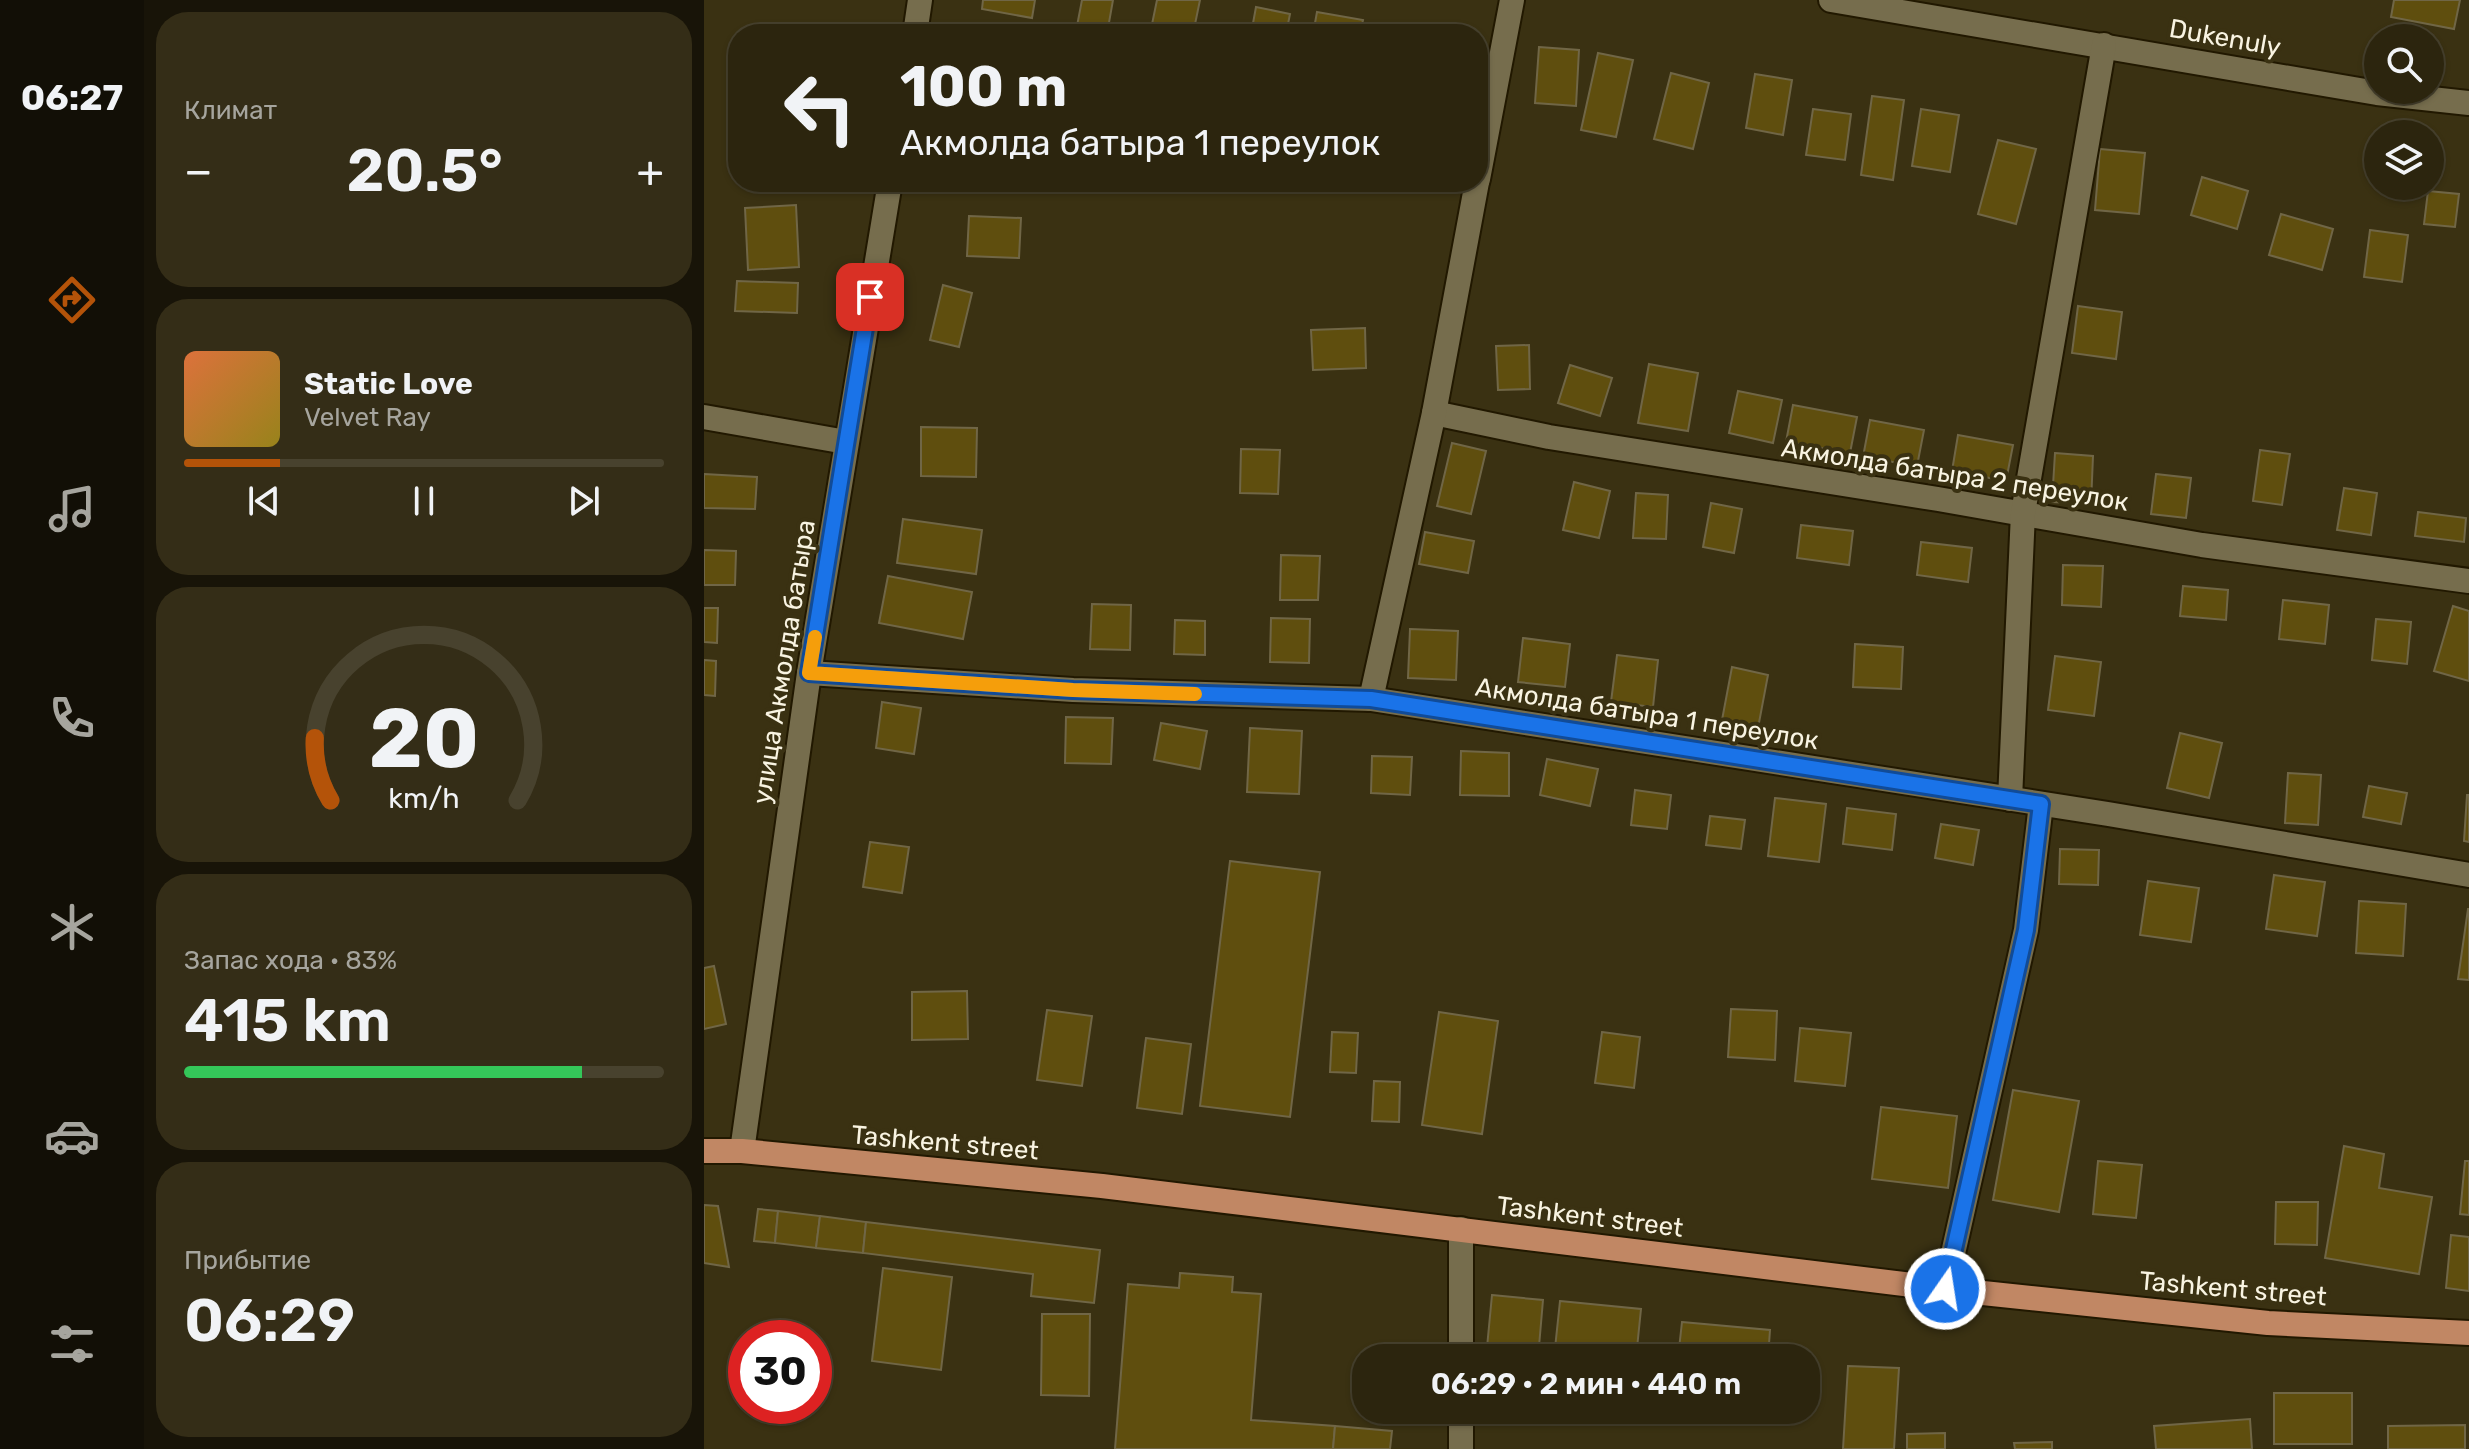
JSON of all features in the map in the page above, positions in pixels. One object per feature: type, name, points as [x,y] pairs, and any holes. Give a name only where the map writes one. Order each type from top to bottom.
[{"type":"main road","name":"Tashkent street","points":[[704,1151],[742,1151],[1102,1186],[1945,1289],[2268,1323],[2469,1333]]},
{"type":"street","points":[[916,24],[920,0]]},
{"type":"street","points":[[1488,127],[1512,0]]},
{"type":"street","name":"Dukenuly","points":[[1831,0],[2377,93],[2469,103]]},
{"type":"street","points":[[2010,799],[2023,513],[2104,45]]},
{"type":"street","name":"улица Акмолда батыра","points":[[742,1151],[809,673],[888,192]]},
{"type":"street","points":[[1371,699],[1434,413],[1476,192]]},
{"type":"street","name":"Акмолда батыра 2 переулок","points":[[1434,413],[1549,437],[2202,545],[2469,581]]},
{"type":"street","points":[[704,417],[846,442]]},
{"type":"street","name":"Акмолда батыра 1 переулок","points":[[809,673],[1073,690],[1371,699],[2469,875]]},
{"type":"street","points":[[1945,1289],[2026,930],[2041,804]]},
{"type":"street","points":[[1461,1229],[1461,1344]]},
{"type":"street","points":[[1461,1424],[1461,1449]]},
{"type":"building","points":[[983,0],[1035,0],[1032,18],[982,9]]},
{"type":"building","points":[[1082,0],[1113,0],[1109,24],[1077,24]]},
{"type":"building","points":[[1157,0],[1200,0],[1195,24],[1152,24]]},
{"type":"building","points":[[2394,0],[2460,0],[2454,29],[2444,27],[2444,24],[2391,17]]},
{"type":"building","points":[[1256,7],[1290,14],[1288,24],[1253,24]]},
{"type":"building","points":[[1317,12],[1363,20],[1362,24],[1315,24]]},
{"type":"building","points":[[1539,47],[1579,50],[1576,106],[1535,103]]},
{"type":"building","points":[[1598,53],[1633,60],[1616,137],[1581,130]]},
{"type":"building","points":[[1671,73],[1709,83],[1693,149],[1654,139]]},
{"type":"building","points":[[1755,74],[1792,80],[1783,135],[1746,128]]},
{"type":"building","points":[[1872,96],[1904,100],[1893,180],[1861,175]]},
{"type":"building","points":[[1813,109],[1851,114],[1845,160],[1806,155]]},
{"type":"building","points":[[1921,109],[1959,115],[1950,172],[1912,166]]},
{"type":"building","points":[[1998,140],[2036,149],[2016,224],[1978,214]]},
{"type":"building","points":[[2100,149],[2145,153],[2139,214],[2095,210]]},
{"type":"building","points":[[2202,177],[2248,191],[2237,229],[2191,215]]},
{"type":"building","points":[[2444,193],[2459,194],[2455,227],[2424,224],[2427,200],[2444,200]]},
{"type":"building","points":[[796,205],[799,267],[748,270],[745,208]]},
{"type":"building","points":[[2281,214],[2333,229],[2322,270],[2269,255]]},
{"type":"building","points":[[969,216],[1021,218],[1019,258],[967,256]]},
{"type":"building","points":[[2370,230],[2408,235],[2402,282],[2364,277]]},
{"type":"building","points":[[737,281],[798,283],[797,313],[735,311]]},
{"type":"building","points":[[943,285],[972,293],[959,347],[930,340]]},
{"type":"building","points":[[2078,306],[2122,312],[2116,359],[2072,353]]},
{"type":"building","points":[[1365,328],[1366,368],[1313,370],[1311,330]]},
{"type":"building","points":[[1529,345],[1530,389],[1498,390],[1496,346]]},
{"type":"building","points":[[1649,364],[1698,373],[1688,431],[1638,423]]},
{"type":"building","points":[[1570,365],[1612,378],[1600,416],[1558,403]]},
{"type":"building","points":[[1738,391],[1782,400],[1773,443],[1729,433]]},
{"type":"building","points":[[1793,405],[1857,417],[1850,453],[1786,442]]},
{"type":"building","points":[[1870,420],[1924,430],[1917,466],[1863,457]]},
{"type":"building","points":[[921,427],[977,428],[976,477],[921,476]]},
{"type":"building","points":[[1958,435],[2013,445],[2006,481],[1952,471]]},
{"type":"building","points":[[1452,443],[1486,451],[1471,514],[1437,506]]},
{"type":"building","points":[[1241,449],[1280,450],[1278,494],[1240,493]]},
{"type":"building","points":[[2260,450],[2290,454],[2282,505],[2253,501]]},
{"type":"building","points":[[2055,453],[2093,456],[2091,504],[2052,502]]},
{"type":"building","points":[[704,474],[757,477],[755,509],[704,508]]},
{"type":"building","points":[[2156,474],[2191,478],[2186,518],[2151,514]]},
{"type":"building","points":[[1574,482],[1610,491],[1599,538],[1563,530]]},
{"type":"building","points":[[2344,488],[2377,493],[2371,535],[2337,530]]},
{"type":"building","points":[[1636,493],[1668,495],[1666,539],[1633,538]]},
{"type":"building","points":[[1711,503],[1742,509],[1734,553],[1703,547]]},
{"type":"building","points":[[2418,512],[2466,518],[2464,542],[2415,536]]},
{"type":"building","points":[[903,519],[982,530],[976,574],[897,563]]},
{"type":"building","points":[[1801,525],[1853,531],[1849,565],[1797,558]]},
{"type":"building","points":[[1425,532],[1474,541],[1468,573],[1419,564]]},
{"type":"building","points":[[1921,542],[1972,548],[1968,582],[1917,575]]},
{"type":"building","points":[[704,550],[736,551],[735,585],[704,585]]},
{"type":"building","points":[[1281,555],[1320,556],[1318,600],[1280,600]]},
{"type":"building","points":[[2063,565],[2103,566],[2101,607],[2062,605]]},
{"type":"building","points":[[888,576],[972,592],[963,639],[879,623]]},
{"type":"building","points":[[2183,586],[2228,590],[2226,620],[2180,616]]},
{"type":"building","points":[[2283,600],[2329,605],[2325,644],[2279,639]]},
{"type":"building","points":[[1092,604],[1131,605],[1130,650],[1090,649]]},
{"type":"building","points":[[2453,606],[2469,611],[2469,681],[2434,671]]},
{"type":"building","points":[[704,608],[718,608],[717,643],[704,642]]},
{"type":"building","points":[[1271,618],[1310,619],[1309,663],[1270,662]]},
{"type":"building","points":[[2376,619],[2411,622],[2407,664],[2372,660]]},
{"type":"building","points":[[1175,620],[1205,621],[1205,655],[1174,654]]},
{"type":"building","points":[[1410,629],[1458,631],[1456,680],[1408,678]]},
{"type":"building","points":[[1523,638],[1570,644],[1565,687],[1518,682]]},
{"type":"building","points":[[1855,644],[1903,647],[1901,689],[1853,687]]},
{"type":"building","points":[[1617,655],[1658,660],[1653,707],[1611,702]]},
{"type":"building","points":[[2055,656],[2101,662],[2094,716],[2048,710]]},
{"type":"building","points":[[704,660],[716,661],[715,696],[704,695]]},
{"type":"building","points":[[1732,667],[1768,675],[1758,728],[1722,720]]},
{"type":"building","points":[[882,702],[921,708],[914,754],[876,748]]},
{"type":"building","points":[[1066,717],[1113,718],[1111,764],[1065,763]]},
{"type":"building","points":[[1161,723],[1207,731],[1200,769],[1154,760]]},
{"type":"building","points":[[1250,728],[1302,731],[1299,794],[1247,792]]},
{"type":"building","points":[[2180,733],[2222,743],[2209,798],[2167,788]]},
{"type":"building","points":[[1461,751],[1509,753],[1509,796],[1460,795]]},
{"type":"building","points":[[1372,756],[1412,757],[1410,795],[1371,793]]},
{"type":"building","points":[[1547,759],[1598,769],[1590,806],[1540,795]]},
{"type":"building","points":[[2288,773],[2321,775],[2318,825],[2285,823]]},
{"type":"building","points":[[2369,786],[2407,793],[2401,824],[2363,817]]},
{"type":"building","points":[[1635,790],[1671,795],[1667,829],[1631,825]]},
{"type":"building","points":[[2469,795],[2469,842],[2464,841]]},
{"type":"building","points":[[1775,798],[1826,804],[1819,862],[1768,856]]},
{"type":"building","points":[[1847,808],[1896,814],[1892,850],[1843,844]]},
{"type":"building","points":[[1710,816],[1745,820],[1741,849],[1706,845]]},
{"type":"building","points":[[1941,824],[1979,830],[1973,865],[1935,858]]},
{"type":"building","points":[[870,842],[909,847],[902,893],[863,887]]},
{"type":"building","points":[[2060,849],[2099,850],[2098,885],[2059,884]]},
{"type":"building","points":[[1230,861],[1320,872],[1290,1117],[1200,1106]]},
{"type":"building","points":[[2274,875],[2325,882],[2317,936],[2266,929]]},
{"type":"building","points":[[2148,881],[2199,888],[2191,942],[2140,935]]},
{"type":"building","points":[[2359,901],[2406,904],[2403,956],[2356,953]]},
{"type":"building","points":[[2469,909],[2469,980],[2458,979]]},
{"type":"building","points":[[714,966],[726,1024],[704,1029],[704,968]]},
{"type":"building","points":[[967,991],[968,1039],[912,1040],[912,992]]},
{"type":"building","points":[[1731,1009],[1777,1011],[1775,1060],[1728,1057]]},
{"type":"building","points":[[1047,1010],[1092,1016],[1082,1086],[1037,1080]]},
{"type":"building","points":[[1439,1012],[1498,1021],[1482,1134],[1422,1125]]},
{"type":"building","points":[[1800,1028],[1851,1033],[1845,1086],[1795,1081]]},
{"type":"building","points":[[1332,1032],[1358,1033],[1356,1073],[1330,1072]]},
{"type":"building","points":[[1602,1032],[1640,1037],[1634,1088],[1595,1083]]},
{"type":"building","points":[[1146,1038],[1191,1044],[1182,1114],[1137,1108]]},
{"type":"building","points":[[1374,1081],[1400,1082],[1399,1122],[1372,1121]]},
{"type":"building","points":[[2013,1090],[2079,1101],[2059,1212],[1993,1200]]},
{"type":"building","points":[[1881,1107],[1957,1116],[1948,1188],[1872,1179]]},
{"type":"building","points":[[2344,1146],[2384,1154],[2379,1188],[2432,1197],[2419,1274],[2325,1258]]},
{"type":"building","points":[[2098,1161],[2142,1165],[2136,1218],[2093,1214]]},
{"type":"building","points":[[2465,1161],[2469,1161],[2469,1215],[2460,1214]]},
{"type":"building","points":[[2276,1202],[2318,1202],[2317,1245],[2275,1244]]},
{"type":"building","points":[[704,1205],[718,1206],[729,1267],[704,1263]]},
{"type":"building","points":[[758,1209],[778,1211],[775,1243],[754,1241]]},
{"type":"building","points":[[778,1211],[820,1216],[816,1248],[775,1243]]},
{"type":"building","points":[[820,1216],[866,1222],[863,1253],[816,1248]]},
{"type":"building","points":[[866,1222],[1100,1250],[1094,1303],[1031,1296],[1033,1274],[863,1253]]},
{"type":"building","points":[[2451,1235],[2469,1237],[2469,1291],[2446,1288]]},
{"type":"building","points":[[883,1268],[952,1277],[941,1370],[872,1361]]},
{"type":"building","points":[[1180,1273],[1233,1277],[1232,1292],[1261,1294],[1251,1420],[1335,1426],[1333,1449],[1115,1449],[1128,1284],[1179,1288]]},
{"type":"building","points":[[1492,1295],[1543,1300],[1539,1344],[1487,1344]]},
{"type":"building","points":[[1560,1301],[1641,1309],[1637,1344],[1555,1344]]},
{"type":"building","points":[[1042,1314],[1090,1314],[1089,1396],[1041,1395]]},
{"type":"building","points":[[1682,1322],[1770,1330],[1769,1344],[1680,1344]]},
{"type":"building","points":[[1848,1366],[1899,1368],[1894,1449],[1843,1449]]},
{"type":"building","points":[[2274,1393],[2352,1393],[2352,1444],[2274,1444]]},
{"type":"building","points":[[2250,1419],[2252,1449],[2156,1449],[2154,1426]]},
{"type":"building","points":[[2465,1425],[2465,1449],[2388,1449],[2388,1426]]},
{"type":"building","points":[[1335,1426],[1392,1431],[1390,1449],[1333,1449]]},
{"type":"building","points":[[1945,1433],[1945,1449],[1907,1449],[1907,1434]]},
{"type":"building","points":[[2052,1442],[2052,1449],[2015,1449],[2014,1443]]},
{"type":"slow traffic","points":[[815,637],[809,673],[1073,690],[1195,694]]},
{"type":"route","points":[[870,297],[809,673],[1073,690],[1371,699],[2041,804],[2026,930],[1945,1289]]}]
